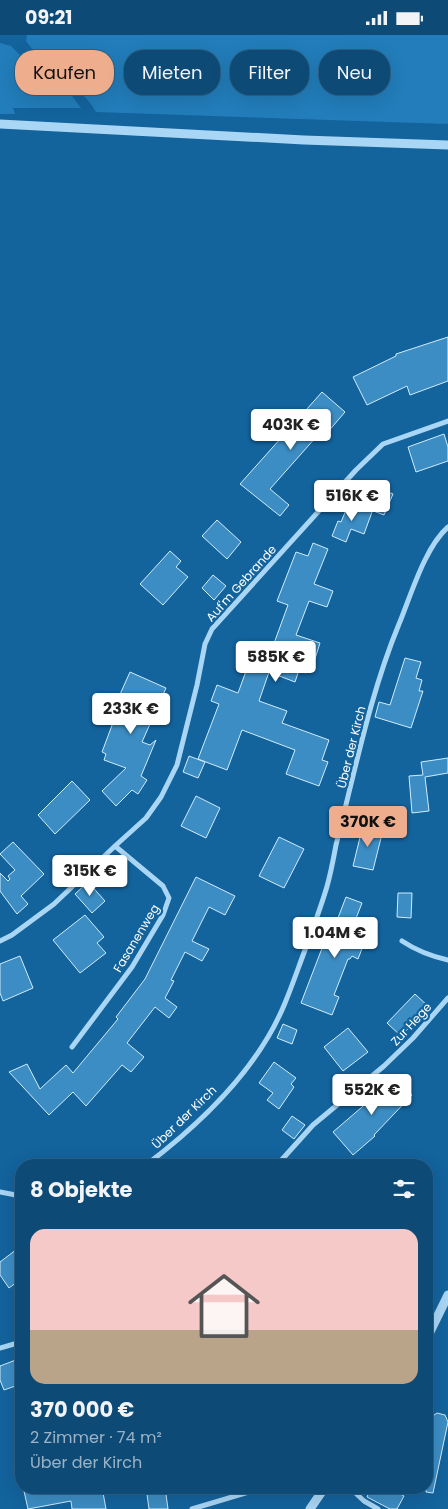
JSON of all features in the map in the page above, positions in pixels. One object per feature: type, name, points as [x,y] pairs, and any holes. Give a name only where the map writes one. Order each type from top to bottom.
[{"type":"street","points":[[0,124],[304,140],[448,145]]},
{"type":"street","name":"Auf'm Gebrande","points":[[0,941],[12,935],[54,904],[146,818],[171,779],[183,747],[204,644],[212,629],[356,470],[383,444],[448,421]]},
{"type":"street","name":"Über der Kirch","points":[[154,1159],[211,1109],[247,1066],[268,1037],[284,1004],[326,892],[386,654],[425,563],[437,540],[448,527]]},
{"type":"street","name":"Fasanenweg","points":[[72,1047],[132,967],[167,907],[168,898],[163,886],[114,846]]},
{"type":"street","points":[[402,941],[432,957],[448,960]]},
{"type":"street","name":"Zur Hege","points":[[283,1159],[314,1125],[402,1049],[448,998]]},
{"type":"street","points":[[0,1192],[15,1195]]},
{"type":"street","points":[[433,1326],[448,1295]]},
{"type":"street","points":[[0,1348],[15,1344]]},
{"type":"street","points":[[192,1509],[242,1494]]},
{"type":"street","points":[[310,1509],[320,1494]]},
{"type":"street","points":[[356,1494],[378,1509]]},
{"type":"shaded area","points":[[27,35],[448,35],[448,124],[96,112],[84,95],[114,95],[114,50],[33,50],[26,41]]},
{"type":"shaded area","points":[[0,43],[11,46],[15,50],[15,95],[71,95],[81,108],[13,108],[15,114],[0,114]]},
{"type":"building","points":[[448,337],[448,381],[410,395],[407,386],[367,405],[353,377],[396,356],[396,354]]},
{"type":"building","points":[[322,392],[345,412],[321,440],[317,436],[270,489],[289,505],[280,516],[240,484]]},
{"type":"building","points":[[444,434],[448,447],[448,461],[416,472],[408,447]]},
{"type":"building","points":[[369,484],[393,494],[384,515],[360,506]]},
{"type":"building","points":[[349,503],[372,512],[364,534],[351,529],[346,542],[332,536],[338,521],[341,522]]},
{"type":"building","points":[[217,520],[241,542],[227,559],[202,536]]},
{"type":"building","points":[[313,543],[328,549],[314,584],[333,591],[327,607],[309,601],[296,635],[320,643],[314,662],[310,660],[306,673],[299,670],[295,682],[269,672],[259,701],[287,711],[282,723],[329,740],[322,760],[328,762],[319,786],[286,774],[295,750],[242,730],[227,770],[198,759],[219,704],[211,701],[217,685],[238,693],[249,663],[265,668],[288,605],[277,601],[296,552],[308,556]]},
{"type":"building","points":[[170,551],[181,561],[176,567],[188,577],[163,605],[140,584]]},
{"type":"building","points":[[213,575],[226,586],[214,600],[202,588]]},
{"type":"building","points":[[405,658],[421,662],[416,678],[422,680],[419,691],[423,691],[411,728],[375,717],[379,702],[390,705]]},
{"type":"building","points":[[130,672],[166,688],[142,742],[150,745],[156,740],[141,776],[147,780],[138,794],[132,790],[116,806],[102,791],[126,768],[104,760],[106,754],[102,752],[117,712],[113,710]]},
{"type":"building","points":[[189,756],[205,762],[198,778],[183,772]]},
{"type":"building","points":[[448,758],[448,773],[425,777],[429,811],[412,813],[409,776],[423,775],[421,762]]},
{"type":"building","points":[[72,781],[90,800],[55,834],[38,815]]},
{"type":"building","points":[[196,796],[220,808],[206,838],[181,826]]},
{"type":"building","points":[[363,825],[383,830],[373,870],[353,866]]},
{"type":"building","points":[[279,837],[304,849],[284,888],[259,876]]},
{"type":"building","points":[[13,842],[44,874],[21,896],[28,904],[17,914],[0,891],[0,873],[8,881],[10,879],[8,876],[15,870],[0,854]]},
{"type":"building","points":[[196,877],[235,896],[225,915],[209,907],[192,941],[209,949],[202,961],[185,952],[171,980],[174,981],[165,998],[177,1007],[169,1018],[155,1007],[127,1043],[144,1057],[131,1072],[122,1065],[86,1106],[73,1092],[49,1115],[9,1072],[27,1064],[40,1089],[66,1065],[73,1073],[118,1019],[116,1017],[145,979]]},
{"type":"building","points":[[88,882],[105,901],[92,913],[75,894]]},
{"type":"building","points":[[398,893],[412,893],[411,918],[397,917]]},
{"type":"building","points":[[346,897],[362,903],[355,921],[364,925],[357,944],[363,946],[358,959],[352,956],[348,959],[334,995],[339,997],[332,1015],[301,1003],[329,930],[333,931]]},
{"type":"building","points":[[85,915],[104,937],[97,943],[106,953],[80,973],[53,940]]},
{"type":"building","points":[[20,956],[33,988],[3,1001],[0,993],[0,964]]},
{"type":"building","points":[[415,994],[429,1007],[401,1036],[387,1023]]},
{"type":"building","points":[[283,1024],[297,1030],[292,1044],[277,1038]]},
{"type":"building","points":[[348,1028],[368,1052],[343,1071],[324,1047]]},
{"type":"building","points":[[274,1062],[296,1078],[291,1084],[294,1087],[279,1109],[267,1100],[273,1093],[259,1083]]},
{"type":"building","points":[[392,1076],[412,1095],[375,1136],[353,1155],[333,1132],[362,1107]]},
{"type":"building","points":[[292,1116],[305,1125],[294,1139],[282,1130]]},
{"type":"building","points":[[15,1251],[15,1284],[9,1288],[0,1275],[0,1262]]},
{"type":"building","points":[[15,1360],[15,1386],[4,1390],[0,1380],[0,1366]]},
{"type":"building","points":[[437,1413],[445,1415],[448,1422],[433,1493],[433,1416]]},
{"type":"building","points":[[25,1494],[103,1494],[106,1509],[72,1509],[71,1501],[28,1509]]},
{"type":"building","points":[[147,1494],[166,1494],[168,1509],[149,1509]]},
{"type":"building","points":[[368,1494],[400,1494],[404,1496],[397,1509],[390,1509],[367,1497]]}]
